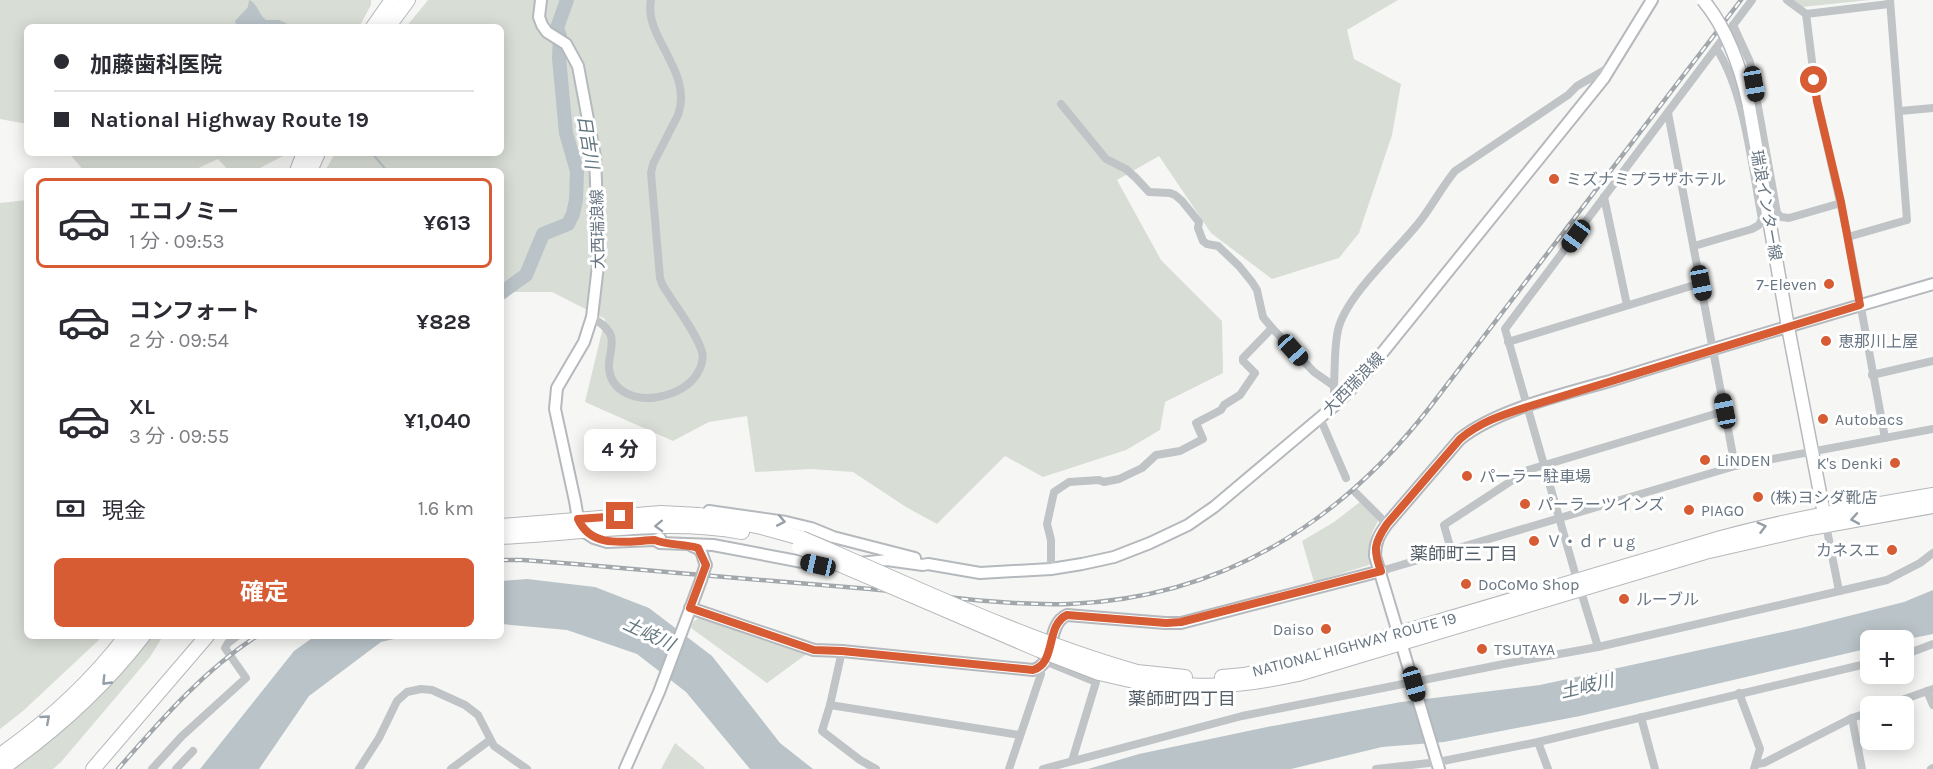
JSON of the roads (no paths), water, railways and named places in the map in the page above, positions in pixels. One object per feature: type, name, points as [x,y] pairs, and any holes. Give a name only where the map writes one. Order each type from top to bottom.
[{"type":"highway","points":[[375,24],[392,0]]},
{"type":"highway","points":[[390,24],[408,0]]},
{"type":"highway","name":"NATIONAL HIGHWAY ROUTE 19","points":[[1825,519],[1933,495]]},
{"type":"highway","name":"NATIONAL HIGHWAY ROUTE 19","points":[[504,537],[661,513],[721,519],[761,527],[1135,676],[1212,678],[1244,675],[1401,638],[1721,538],[1775,524],[1933,506]]},
{"type":"highway","name":"NATIONAL HIGHWAY ROUTE 19","points":[[504,526],[556,523],[626,527],[701,526],[800,543]]},
{"type":"highway","points":[[0,755],[68,699],[123,639]]},
{"type":"highway","points":[[1,769],[82,704],[107,680],[141,639]]},
{"type":"highway","points":[[82,769],[192,639]]},
{"type":"highway","points":[[93,769],[204,639]]},
{"type":"main road","name":"大西瑞浪線","points":[[541,0],[539,17],[542,25],[547,32],[566,44],[578,66],[594,157],[599,257],[592,316],[584,342],[557,388],[554,398],[580,525]]},
{"type":"main road","name":"大西瑞浪線","points":[[928,564],[980,573],[1051,569],[1082,564],[1114,557],[1150,543],[1188,525],[1214,507],[1334,406],[1362,378],[1604,78],[1652,0]]},
{"type":"main road","name":"瑞浪インター線","points":[[1703,0],[1728,40],[1744,82],[1825,519]]},
{"type":"main road","points":[[1438,762],[1375,556],[1375,545],[1387,524],[1460,439],[1490,419],[1713,349],[1933,284]]},
{"type":"main road","points":[[661,513],[677,510],[748,515],[811,528],[833,537],[923,560],[928,564]]},
{"type":"main road","points":[[580,525],[594,538],[607,542],[692,537],[703,538],[713,545]]},
{"type":"main road","points":[[833,537],[838,541],[837,560],[833,565]]},
{"type":"main road","points":[[655,540],[660,543],[713,545],[818,565],[887,560],[928,564]]},
{"type":"main road","points":[[686,544],[698,548],[706,566]]},
{"type":"main road","points":[[625,769],[659,692],[709,563],[713,545]]},
{"type":"main road","points":[[690,608],[814,650],[1033,670],[1042,665],[1057,623],[1067,615],[1166,623],[1181,622],[1381,571]]},
{"type":"street","points":[[592,316],[603,325],[611,337],[609,370],[616,386],[622,391],[639,398],[658,397],[678,391],[688,385],[697,375],[701,366],[702,351],[660,278],[651,173],[653,164],[681,108],[681,96],[672,61],[650,16],[651,0]]},
{"type":"street","points":[[1575,573],[1505,329],[1752,0]]},
{"type":"street","points":[[1787,0],[1806,14],[1889,2],[1900,111],[1907,220],[1848,237]]},
{"type":"street","points":[[1806,14],[1817,101],[1841,202],[1885,438]]},
{"type":"street","points":[[1733,25],[1750,62],[1777,213],[1780,217],[1789,218],[1841,202]]},
{"type":"street","points":[[1694,246],[1752,229],[1759,225],[1762,219],[1741,109],[1723,58],[1716,48]]},
{"type":"street","points":[[1334,406],[1338,330],[1342,319],[1354,300],[1423,218],[1444,184],[1455,171],[1578,86],[1611,66]]},
{"type":"street","points":[[1061,104],[1110,162],[1126,169],[1149,192],[1170,193],[1182,201],[1199,222],[1198,228],[1203,241],[1218,246],[1252,282],[1257,290],[1263,317],[1272,328],[1314,372],[1334,386]]},
{"type":"street","points":[[1900,111],[1933,108]]},
{"type":"street","points":[[1668,113],[1735,466]]},
{"type":"street","points":[[1604,197],[1627,305]]},
{"type":"street","points":[[1508,342],[1701,283]]},
{"type":"street","points":[[1051,569],[1051,540],[1047,524],[1054,492],[1069,482],[1112,482],[1142,468],[1156,455],[1180,451],[1203,439],[1196,423],[1221,410],[1224,405],[1240,395],[1255,373],[1243,358],[1272,328]]},
{"type":"street","points":[[1872,375],[1933,361]]},
{"type":"street","points":[[1451,550],[1444,525],[1528,470],[1725,411]]},
{"type":"street","points":[[1320,418],[1346,478]]},
{"type":"street","points":[[1381,571],[1735,466],[1933,429]]},
{"type":"street","points":[[1354,491],[1387,524]]},
{"type":"street","points":[[1825,519],[1839,591]]},
{"type":"street","points":[[1042,769],[1242,716],[1598,647],[1887,580],[1920,563],[1933,553]]},
{"type":"street","points":[[1583,598],[1598,647]]},
{"type":"street","points":[[152,769],[182,736],[246,678],[225,648],[233,639]]},
{"type":"street","points":[[1914,651],[1933,644]]},
{"type":"street","points":[[842,651],[822,731],[876,769]]},
{"type":"street","points":[[1009,769],[1041,675],[1042,665],[1096,682],[1072,761]]},
{"type":"street","points":[[1376,769],[1438,762],[1538,742],[1860,665]]},
{"type":"street","points":[[359,769],[379,738],[397,702],[406,693],[421,688],[432,690],[465,705],[478,716],[494,746],[515,766],[527,769]]},
{"type":"street","points":[[1913,696],[1930,690],[1933,705]]},
{"type":"street","points":[[1739,693],[1760,749],[1755,766]]},
{"type":"street","points":[[830,705],[1020,735]]},
{"type":"street","points":[[1755,766],[1860,715]]},
{"type":"street","points":[[1641,717],[1654,769]]},
{"type":"street","points":[[1852,718],[1862,769]]},
{"type":"street","points":[[451,769],[490,740]]},
{"type":"street","points":[[1538,742],[1548,769]]},
{"type":"street","points":[[176,769],[193,751]]},
{"type":"water","points":[[249,0],[255,4],[266,20],[279,20],[288,24],[236,24],[235,21],[248,7]]},
{"type":"water","name":"土岐川","points":[[527,579],[595,587],[649,608],[712,656],[780,743],[813,769],[750,769],[686,692],[637,654],[567,630],[504,624],[504,581]]},
{"type":"water","name":"土岐川","points":[[1933,590],[1933,634],[1914,638],[1914,630],[1860,630],[1860,650],[1580,716],[1444,742],[1382,747],[1291,769],[1088,769],[1139,754],[1401,702],[1540,685],[1805,627],[1904,602]]},
{"type":"water","points":[[311,639],[394,639],[381,642],[309,696],[259,769],[200,769],[294,651]]},
{"type":"waterway","name":"日吉川","points":[[504,291],[526,275],[543,234],[568,224],[573,214],[577,171],[566,133],[559,58],[560,36],[557,28],[567,0]]},
{"type":"waterway","points":[[374,156],[384,168]]},
{"type":"railway","points":[[504,560],[870,589],[995,602],[1045,604],[1124,599],[1176,587],[1226,570],[1272,547],[1316,519],[1356,486],[1395,449],[1430,407],[1741,0]]},
{"type":"railway","points":[[118,769],[200,681],[253,639]]},
{"type":"place","name":"ミズナミプラザホテル","points":[[1554,179]]},
{"type":"place","name":"7-Eleven","points":[[1829,284]]},
{"type":"place","name":"恵那川上屋","points":[[1826,341]]},
{"type":"place","name":"Autobacs","points":[[1823,419]]},
{"type":"place","name":"LiNDEN","points":[[1705,460]]},
{"type":"place","name":"K's Denki","points":[[1895,463]]},
{"type":"place","name":"パーラー駐車場","points":[[1467,476]]},
{"type":"place","name":"(株)ヨシダ靴店","points":[[1758,497]]},
{"type":"place","name":"パーラーツインズ","points":[[1525,504]]},
{"type":"place","name":"PIAGO","points":[[1689,510]]},
{"type":"place","name":"Ｖ・ｄｒｕg","points":[[1534,541]]},
{"type":"place","name":"カネスエ","points":[[1892,550]]},
{"type":"place","name":"DoCoMo Shop","points":[[1466,584]]},
{"type":"place","name":"ルーブル","points":[[1624,599]]},
{"type":"place","name":"Daiso","points":[[1326,629]]},
{"type":"place","name":"TSUTAYA","points":[[1482,649]]},
{"type":"district","name":"薬師町三丁目","points":[[1464,554]]},
{"type":"district","name":"薬師町四丁目","points":[[1182,699]]}]
